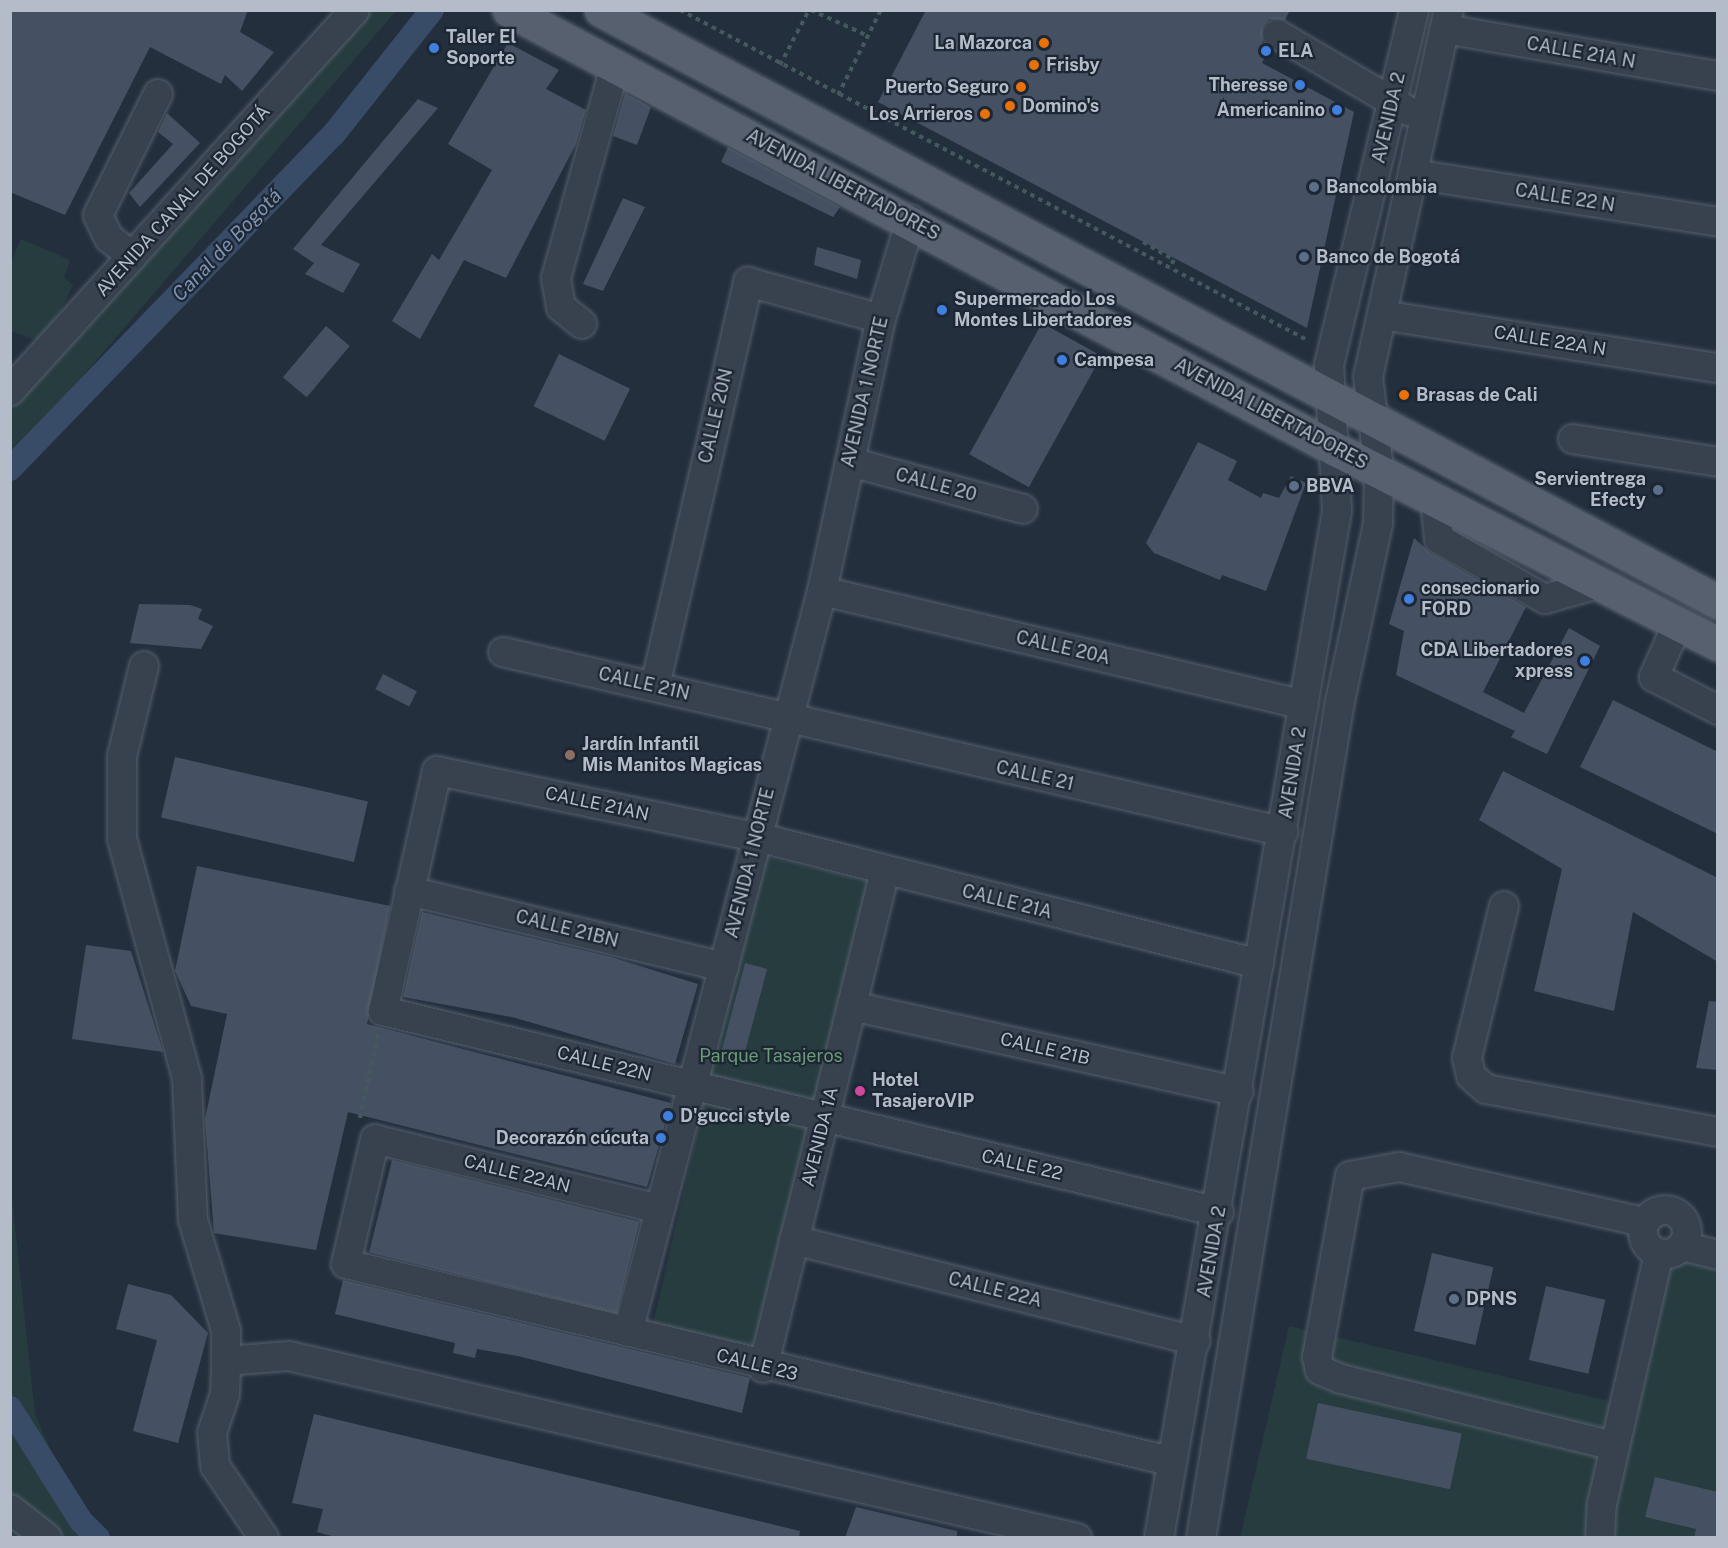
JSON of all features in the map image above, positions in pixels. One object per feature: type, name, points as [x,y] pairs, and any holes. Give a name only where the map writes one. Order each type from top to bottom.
[{"type":"main road","name":"AVENIDA LIBERTADORES","points":[[509,10],[911,219],[1333,448],[1435,498],[1594,585],[1718,644]]},
{"type":"main road","points":[[601,10],[1369,421],[1718,602]]},
{"type":"street","name":"AVENIDA CANAL DE BOGOTÁ","points":[[10,391],[355,10]]},
{"type":"street","name":"AVENIDA 2","points":[[1159,1538],[1170,1461],[1196,1341],[1219,1212],[1337,511],[1329,399],[1332,352],[1414,10]]},
{"type":"street","name":"AVENIDA 2","points":[[1201,1538],[1341,701],[1378,523],[1379,470],[1369,421],[1368,377],[1447,20]]},
{"type":"street","name":"CALLE 21A N","points":[[1447,20],[1718,76]]},
{"type":"street","points":[[1277,34],[1425,122]]},
{"type":"street","points":[[582,324],[561,306],[556,278],[615,66]]},
{"type":"street","points":[[132,257],[109,238],[98,215],[158,94]]},
{"type":"street","name":"CALLE 22 N","points":[[1413,174],[1718,222]]},
{"type":"street","name":"AVENIDA 1 NORTE","points":[[628,1332],[786,720],[822,591],[881,319],[911,219]]},
{"type":"street","name":"CALLE 20N","points":[[655,686],[748,282],[881,319]]},
{"type":"street","name":"CALLE 22A N","points":[[1382,315],[1718,368]]},
{"type":"street","points":[[1573,439],[1718,462]]},
{"type":"street","name":"CALLE 20","points":[[850,462],[1023,509]]},
{"type":"street","name":"CALLE 20A","points":[[822,591],[1304,705]]},
{"type":"street","points":[[1677,625],[1654,677],[1718,710]]},
{"type":"street","name":"CALLE 21N","points":[[503,652],[655,686],[786,720]]},
{"type":"street","points":[[144,666],[122,756],[122,840],[187,1079],[193,1220],[226,1331],[225,1394],[212,1433],[215,1466],[264,1538]]},
{"type":"street","name":"CALLE 21","points":[[786,720],[1284,832]]},
{"type":"street","name":"CALLE 21AN","points":[[409,891],[437,771],[757,837]]},
{"type":"street","name":"CALLE 21A","points":[[757,837],[1259,964]]},
{"type":"street","name":"AVENIDA 1A","points":[[763,1368],[885,871]]},
{"type":"street","points":[[383,1011],[409,891]]},
{"type":"street","name":"CALLE 21BN","points":[[409,891],[724,967]]},
{"type":"street","points":[[1504,906],[1467,1058],[1470,1076],[1486,1089],[1718,1132]]},
{"type":"street","name":"CALLE 21B","points":[[852,1006],[1239,1092]]},
{"type":"street","name":"CALLE 22N","points":[[383,1011],[824,1118]]},
{"type":"street","name":"CALLE 22","points":[[824,1118],[1219,1212]]},
{"type":"street","name":"CALLE 22AN","points":[[368,1128],[659,1209]]},
{"type":"street","name":"CALLE 23","points":[[368,1128],[346,1264],[628,1332],[763,1368],[1170,1461]]},
{"type":"street","points":[[1614,1446],[1320,1370],[1317,1358],[1346,1186],[1350,1176],[1379,1172],[1398,1186],[1663,1239],[1718,1255]]},
{"type":"street","points":[[1663,1239],[1718,1239]]},
{"type":"street","points":[[1600,1538],[1614,1446],[1663,1239]]},
{"type":"street","name":"CALLE 22A","points":[[794,1240],[1196,1341]]},
{"type":"street","points":[[226,1361],[289,1356],[1077,1538]]},
{"type":"street","points":[[10,1509],[46,1538]]},
{"type":"path","points":[[680,10],[838,95],[1332,352]]},
{"type":"path","points":[[780,64],[810,10],[868,36]]},
{"type":"path","points":[[838,95],[881,10]]},
{"type":"path","points":[[1138,251],[1142,243],[1174,260],[1169,268]]},
{"type":"path","points":[[368,1128],[383,1011]]},
{"type":"green space","points":[[368,11],[396,11],[11,460],[11,406]]},
{"type":"green space","points":[[21,239],[70,260],[64,278],[73,285],[45,344],[11,331],[11,262]]},
{"type":"green space","name":"Parque Tasajeros","points":[[761,856],[871,881],[762,1356],[651,1331]]},
{"type":"green space","points":[[10,1180],[35,1414],[81,1521],[108,1537],[11,1537]]},
{"type":"green space","points":[[1673,1257],[1717,1269],[1717,1537],[1240,1538],[1289,1326],[1635,1407]]},
{"type":"building","points":[[10,10],[248,10],[240,32],[274,52],[242,91],[225,75],[221,84],[150,47],[65,215],[10,192]]},
{"type":"building","points":[[926,10],[1290,10],[1285,20],[1269,19],[1263,26],[1262,42],[1269,49],[1262,63],[1354,112],[1307,328],[878,102]]},
{"type":"building","points":[[508,43],[559,70],[546,89],[586,110],[576,144],[506,278],[464,260],[420,339],[392,321],[432,254],[439,260],[492,170],[448,144]]},
{"type":"building","points":[[625,93],[651,107],[637,145],[613,136]]},
{"type":"building","points":[[418,99],[438,108],[321,245],[360,264],[343,293],[305,274],[314,263],[293,249]]},
{"type":"building","points":[[167,113],[200,143],[140,207],[129,193],[173,144],[158,132]]},
{"type":"building","points":[[728,147],[840,207],[833,217],[721,162]]},
{"type":"building","points":[[623,198],[645,207],[603,291],[583,284]]},
{"type":"building","points":[[817,247],[861,260],[857,279],[814,265]]},
{"type":"building","points":[[1042,323],[1101,356],[1029,487],[969,454]]},
{"type":"building","points":[[326,326],[350,346],[307,397],[283,377]]},
{"type":"building","points":[[559,354],[630,389],[605,441],[534,406]]},
{"type":"building","points":[[1198,442],[1237,461],[1228,480],[1261,498],[1263,493],[1279,498],[1291,476],[1306,483],[1266,591],[1222,575],[1220,580],[1154,553],[1146,543]]},
{"type":"building","points":[[1414,538],[1431,553],[1526,607],[1483,692],[1524,713],[1569,628],[1600,646],[1547,754],[1511,737],[1515,731],[1396,675],[1404,631],[1389,624]]},
{"type":"building","points":[[139,604],[190,605],[202,609],[198,619],[213,626],[201,649],[130,643]]},
{"type":"building","points":[[383,674],[417,691],[409,706],[375,689]]},
{"type":"building","points":[[1613,700],[1718,752],[1718,834],[1580,767]]},
{"type":"building","points":[[175,757],[368,802],[354,862],[161,817]]},
{"type":"building","points":[[1503,771],[1718,878],[1718,962],[1633,912],[1614,1011],[1534,991],[1562,869],[1479,820]]},
{"type":"building","points":[[197,866],[390,906],[367,1024],[671,1103],[647,1187],[348,1112],[316,1250],[214,1233],[205,1119],[227,1014],[191,1006],[175,971]]},
{"type":"building","points":[[422,912],[611,957],[698,984],[675,1064],[512,1017],[403,997]]},
{"type":"building","points":[[86,945],[131,951],[163,1052],[72,1039]]},
{"type":"building","points":[[745,963],[767,969],[742,1065],[719,1059]]},
{"type":"building","points":[[1709,1001],[1718,1002],[1718,1070],[1696,1068]]},
{"type":"building","points":[[392,1160],[639,1222],[616,1314],[369,1252]]},
{"type":"building","name":"DPNS","points":[[1432,1253],[1493,1267],[1475,1345],[1414,1331]]},
{"type":"building","points":[[343,1280],[750,1378],[742,1413],[518,1356],[477,1349],[475,1358],[453,1353],[455,1343],[335,1314]]},
{"type":"building","points":[[128,1284],[171,1295],[208,1333],[178,1443],[133,1431],[157,1340],[116,1329]]},
{"type":"building","points":[[1546,1286],[1605,1300],[1588,1374],[1529,1360]]},
{"type":"building","points":[[1318,1403],[1462,1434],[1450,1489],[1306,1459]]},
{"type":"building","points":[[314,1414],[800,1531],[799,1538],[339,1538],[317,1532],[323,1509],[292,1503]]},
{"type":"building","points":[[1655,1477],[1718,1492],[1718,1538],[1694,1538],[1696,1529],[1645,1517]]},
{"type":"building","points":[[856,1507],[957,1531],[957,1538],[845,1538]]},
{"type":"waterway","name":"Canal de Bogotá","points":[[10,469],[333,135],[432,10]]},
{"type":"waterway","name":"Canal de Bogotá","points":[[10,1408],[81,1521],[98,1538]]},
{"type":"place","name":"La Mazorca","points":[[1044,43]]},
{"type":"place","name":"Taller El Soporte","points":[[434,48]]},
{"type":"place","name":"ELA","points":[[1266,51]]},
{"type":"place","name":"Frisby","points":[[1034,65]]},
{"type":"place","name":"Theresse","points":[[1300,85]]},
{"type":"place","name":"Puerto Seguro","points":[[1021,87]]},
{"type":"place","name":"Domino's","points":[[1010,106]]},
{"type":"place","name":"Americanino","points":[[1337,110]]},
{"type":"place","name":"Los Arrieros","points":[[985,114]]},
{"type":"place","name":"Bancolombia","points":[[1314,187]]},
{"type":"place","name":"Banco de Bogotá","points":[[1304,257]]},
{"type":"place","name":"Supermercado Los Montes Libertadores","points":[[942,310]]},
{"type":"place","name":"Campesa","points":[[1062,360]]},
{"type":"place","name":"Brasas de Cali","points":[[1404,395]]},
{"type":"place","name":"BBVA","points":[[1294,486]]},
{"type":"place","name":"Servientrega Efecty","points":[[1658,490]]},
{"type":"place","name":"consecionario FORD","points":[[1409,599]]},
{"type":"place","name":"CDA Libertadores xpress","points":[[1585,661]]},
{"type":"place","name":"Jardín Infantil Mis Manitos Magicas","points":[[570,755]]},
{"type":"place","name":"Hotel TasajeroVIP","points":[[860,1091]]},
{"type":"place","name":"D'gucci style","points":[[668,1116]]},
{"type":"place","name":"Decorazón cúcuta","points":[[661,1138]]},
{"type":"place","name":"DPNS","points":[[1454,1299]]}]
